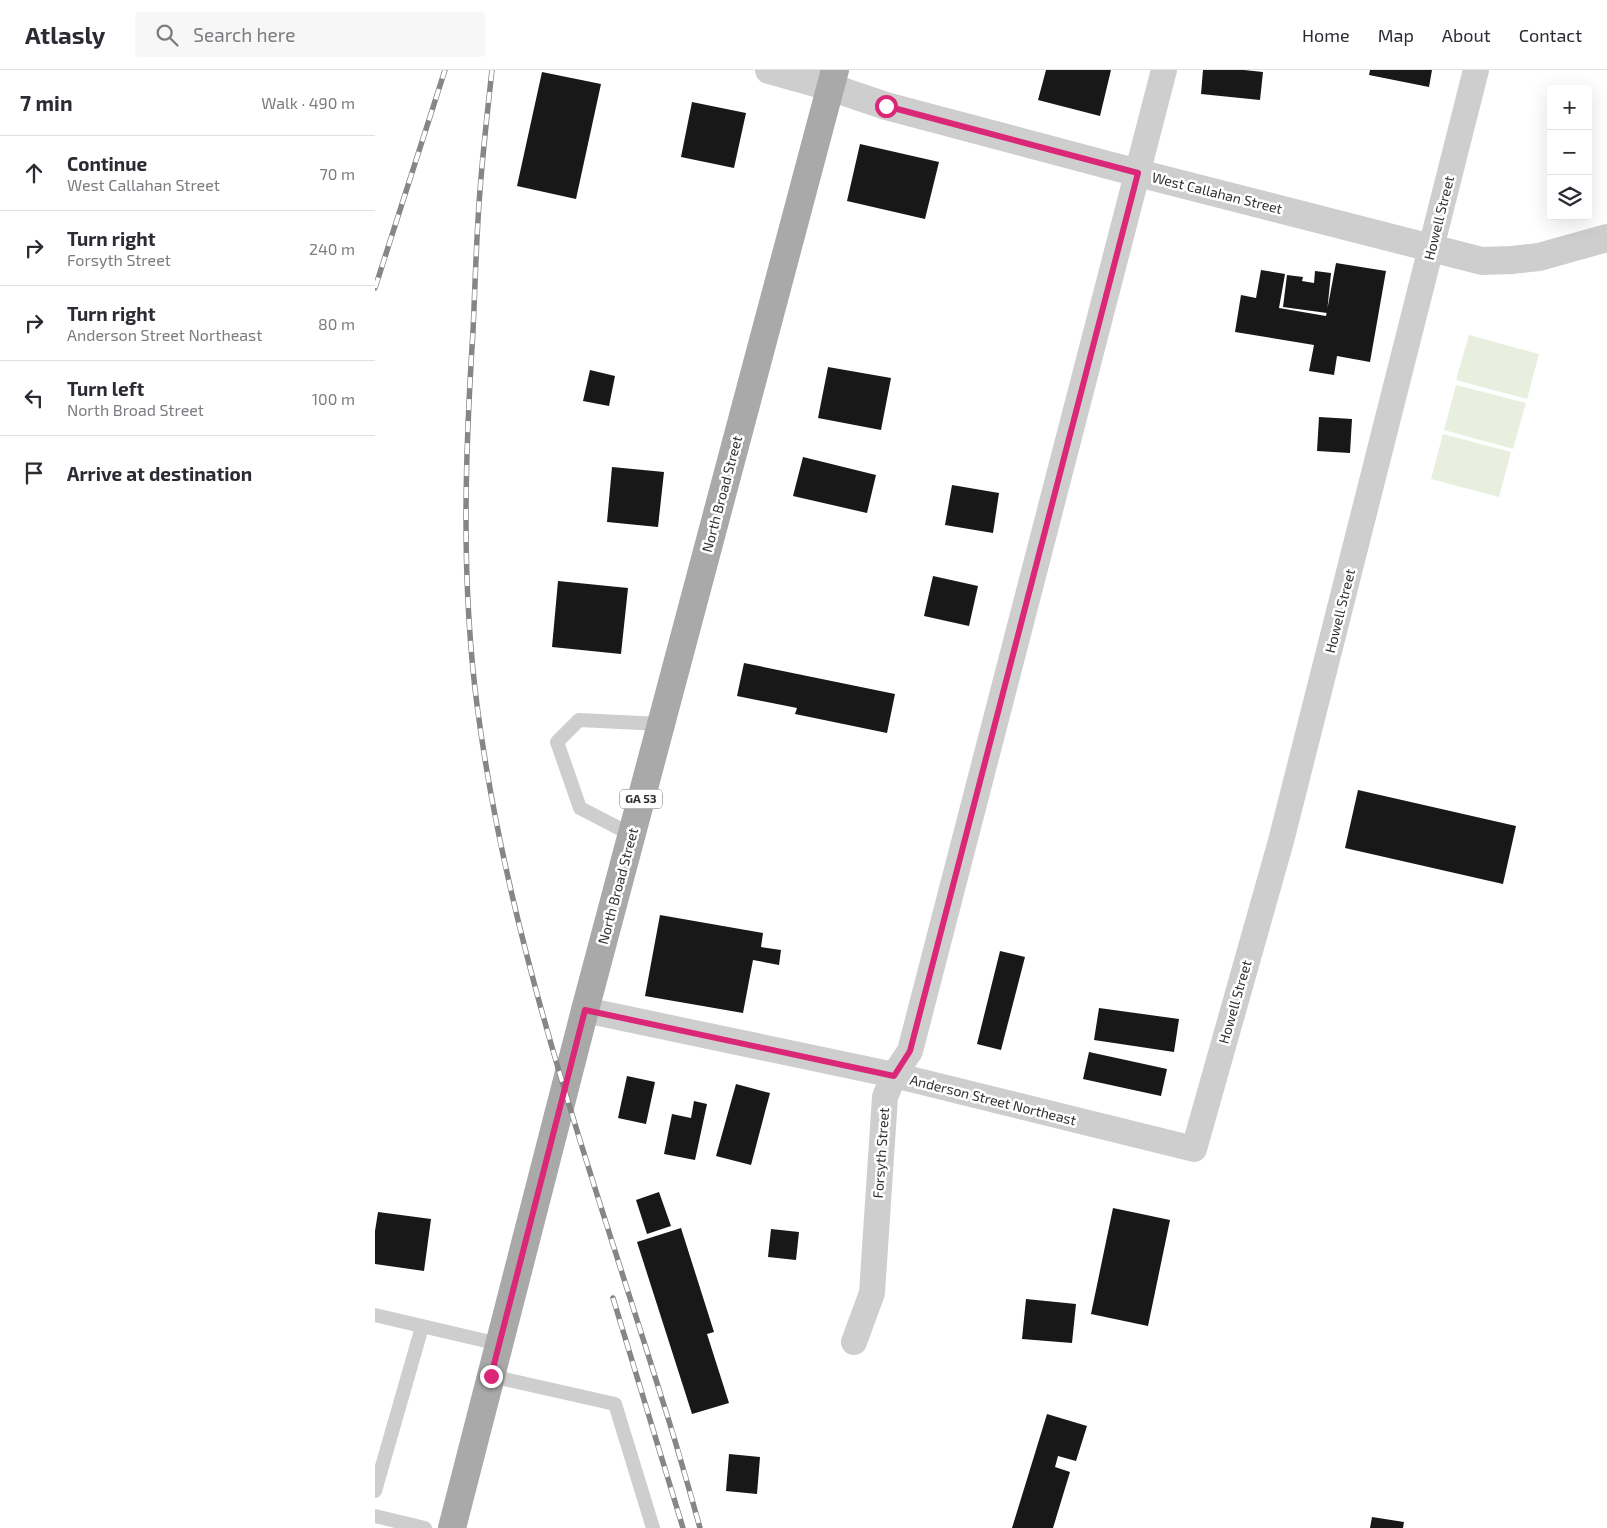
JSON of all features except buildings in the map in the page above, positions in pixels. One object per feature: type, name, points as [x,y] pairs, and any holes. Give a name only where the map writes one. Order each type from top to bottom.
[{"type":"main road","name":"North Broad Street","points":[[452,1528],[585,1010],[833,78]]},
{"type":"street","name":"West Callahan Street","points":[[769,70],[833,78],[886,106],[1482,261],[1539,257],[1607,238]]},
{"type":"street","name":"Forsyth Street","points":[[854,1342],[872,1293],[885,1097],[894,1076],[910,1051],[1164,70]]},
{"type":"street","name":"Howell Street","points":[[1194,1149],[1281,841],[1476,70]]},
{"type":"street","name":"Anderson Street Northeast","points":[[585,1010],[894,1076],[1194,1149]]},
{"type":"lane","points":[[632,835],[580,808],[557,742],[579,720],[661,724]]},
{"type":"lane","points":[[375,1315],[499,1344]]},
{"type":"lane","points":[[375,1490],[422,1327]]},
{"type":"lane","points":[[491,1376],[615,1404],[653,1528]]},
{"type":"lane","points":[[375,1516],[425,1528]]},
{"type":"green space","points":[[1469,335],[1539,354],[1527,399],[1456,380]]},
{"type":"green space","points":[[1456,385],[1526,403],[1513,449],[1444,430]]},
{"type":"green space","points":[[1443,434],[1511,452],[1499,497],[1431,479]]},
{"type":"railway","points":[[375,288],[445,70]]},
{"type":"railway","points":[[492,70],[478,220],[468,425],[467,565],[472,658],[477,705],[491,794],[509,882],[530,969],[580,1142],[672,1431],[700,1528]]},
{"type":"railway","points":[[613,1298],[683,1528]]},
{"type":"route","points":[[491,1376],[585,1010],[894,1076],[910,1051],[1138,173],[886,106]]}]
